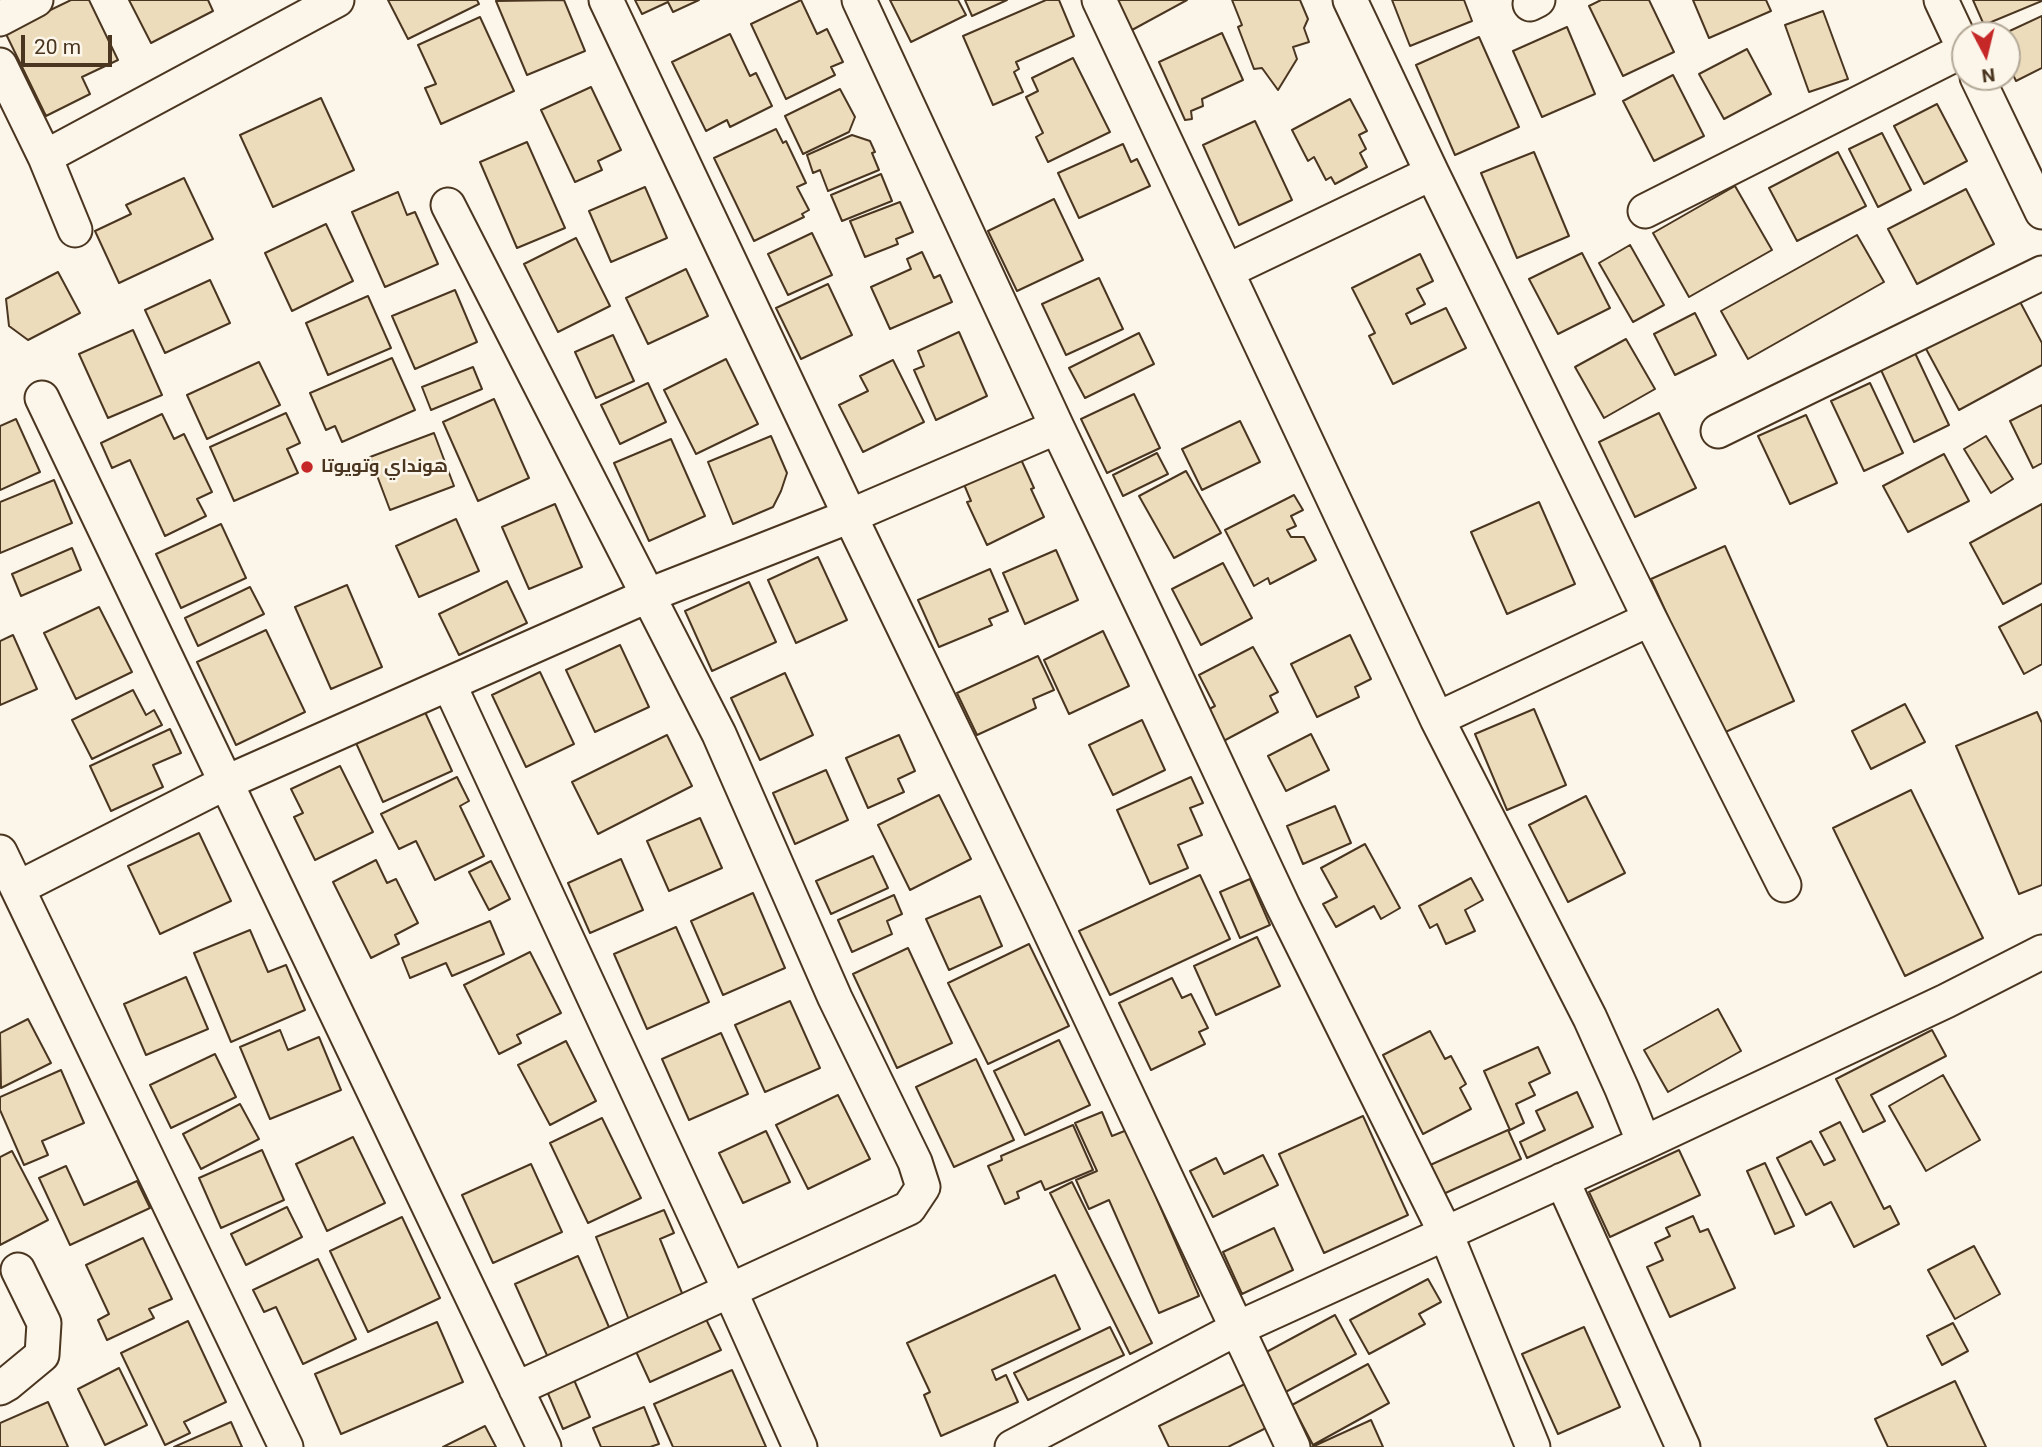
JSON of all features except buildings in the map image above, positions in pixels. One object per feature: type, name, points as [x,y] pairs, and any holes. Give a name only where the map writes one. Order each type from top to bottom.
[{"type":"street","points":[[0,19],[36,0]]},
{"type":"street","points":[[45,157],[337,0]]},
{"type":"street","points":[[606,0],[1293,1447]]},
{"type":"street","points":[[859,0],[1283,906],[1446,1234],[1534,1447]]},
{"type":"street","points":[[1099,0],[1437,719],[1590,1017],[1644,1143]]},
{"type":"street","points":[[1350,0],[1650,619],[1784,885]]},
{"type":"street","points":[[1941,0],[1951,21]]},
{"type":"street","points":[[1645,211],[1951,57]]},
{"type":"street","points":[[0,65],[45,157],[75,230]]},
{"type":"street","points":[[1984,91],[2042,212]]},
{"type":"street","points":[[1227,271],[1432,173]]},
{"type":"street","points":[[448,205],[719,734],[835,998],[915,1162],[923,1187],[909,1208],[516,1390]]},
{"type":"street","points":[[1718,431],[2042,273]]},
{"type":"street","points":[[42,398],[544,1447]]},
{"type":"street","points":[[18,888],[227,782],[649,595],[850,516],[1057,427]]},
{"type":"street","points":[[1437,719],[1650,619]]},
{"type":"street","points":[[449,684],[800,1447]]},
{"type":"street","points":[[0,852],[286,1447]]},
{"type":"street","points":[[1012,1447],[1238,1328],[1644,1143],[2042,952]]},
{"type":"street","points":[[1562,1180],[1684,1447]]},
{"type":"street","points":[[0,1388],[42,1355],[44,1323],[18,1270]]},
{"type":"place","name":"هونداي وتويوتا","points":[[307,467]]}]
